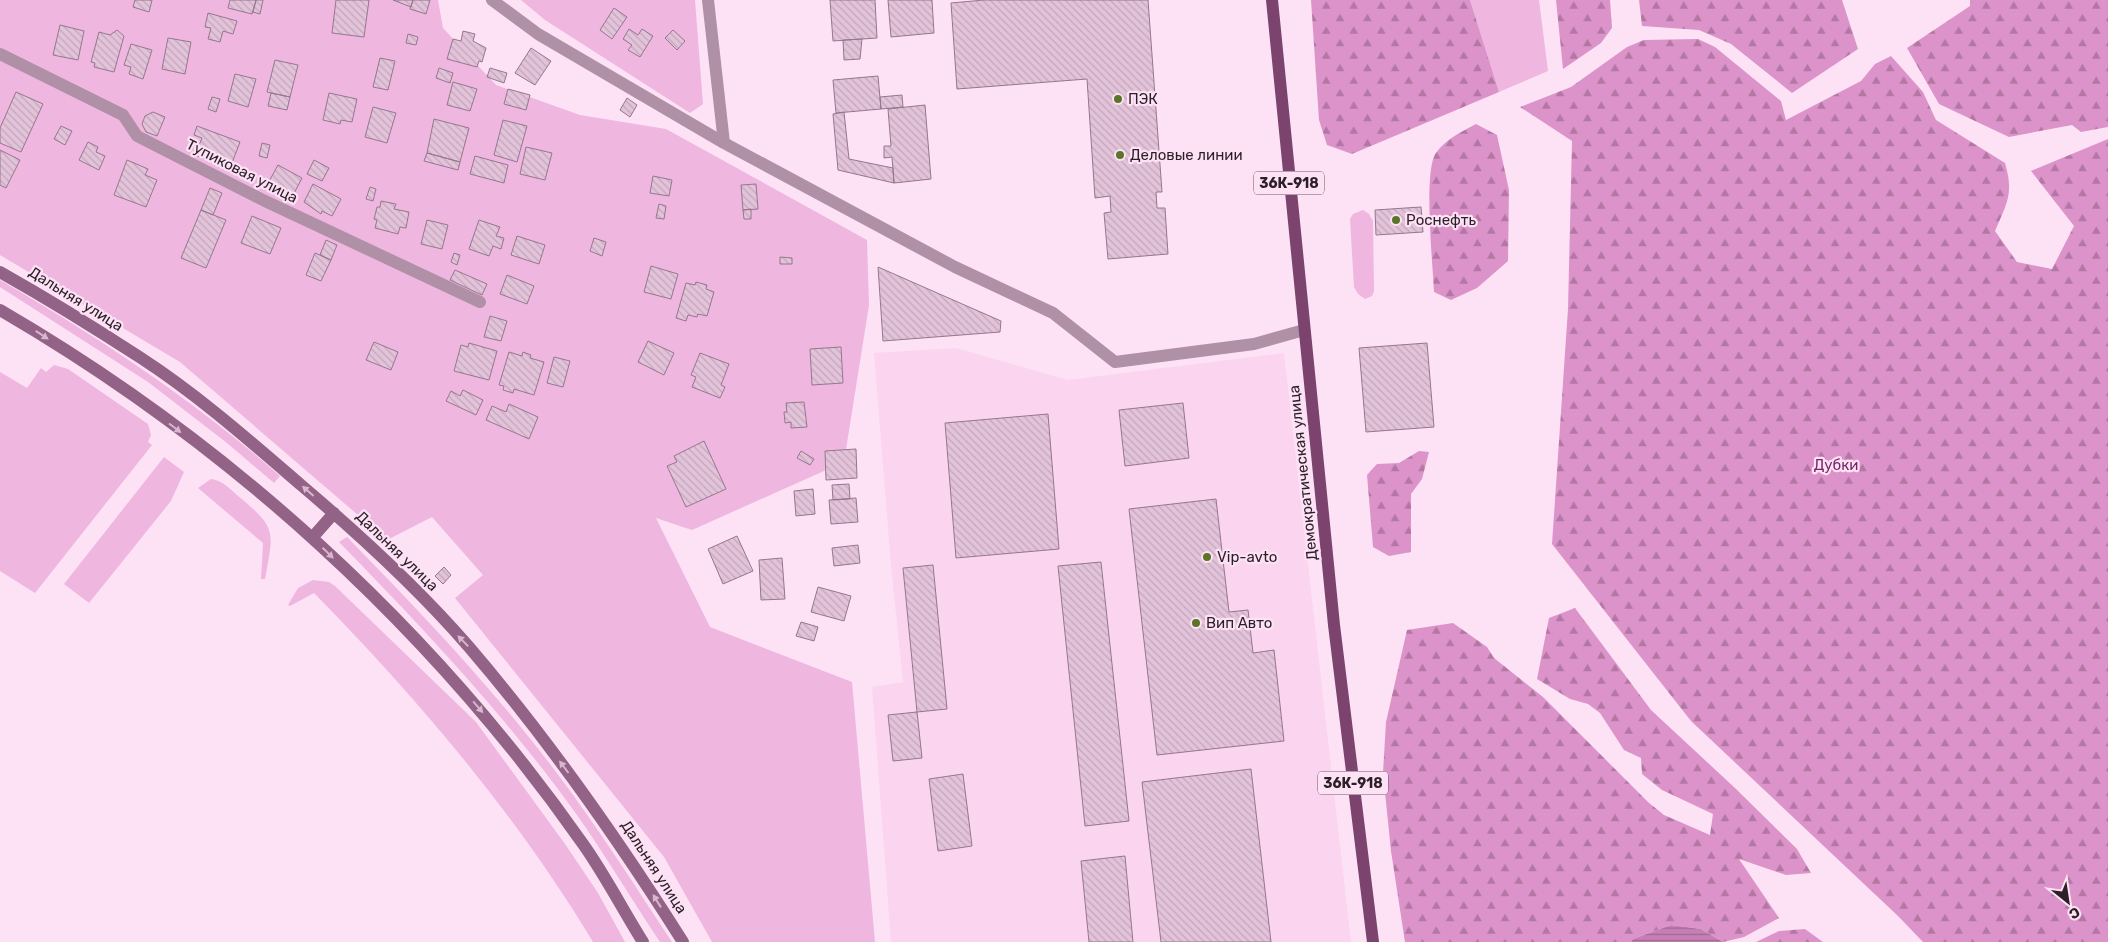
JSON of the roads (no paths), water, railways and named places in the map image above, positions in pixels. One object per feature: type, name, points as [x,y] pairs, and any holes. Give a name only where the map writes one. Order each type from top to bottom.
[{"type":"main road","name":"Демократическая улица","points":[[1272,0],[1334,625],[1373,942]]},
{"type":"main road","name":"Дальняя улица","points":[[0,272],[143,359],[231,425],[334,513],[402,577],[468,646],[607,823],[683,942]]},
{"type":"main road","points":[[0,310],[118,385],[218,460],[312,538],[394,615],[488,719],[584,846],[642,942]]},
{"type":"main road","points":[[312,538],[334,513]]},
{"type":"street","points":[[492,0],[546,39],[724,143],[955,267],[1053,313],[1115,362],[1254,344],[1304,330]]},
{"type":"street","points":[[708,0],[724,143]]},
{"type":"street","name":"Тупиковая улица","points":[[0,54],[122,115],[137,136],[265,201],[480,302]]},
{"type":"place","name":"ПЭК","points":[[1118,99]]},
{"type":"place","name":"Деловые линии","points":[[1120,155]]},
{"type":"place","name":"Роснефть","points":[[1396,220]]},
{"type":"place","name":"Vip-avto","points":[[1207,557]]},
{"type":"place","name":"Вип Авто","points":[[1196,623]]},
{"type":"park label","name":"Дубки","points":[[1836,465]]}]
